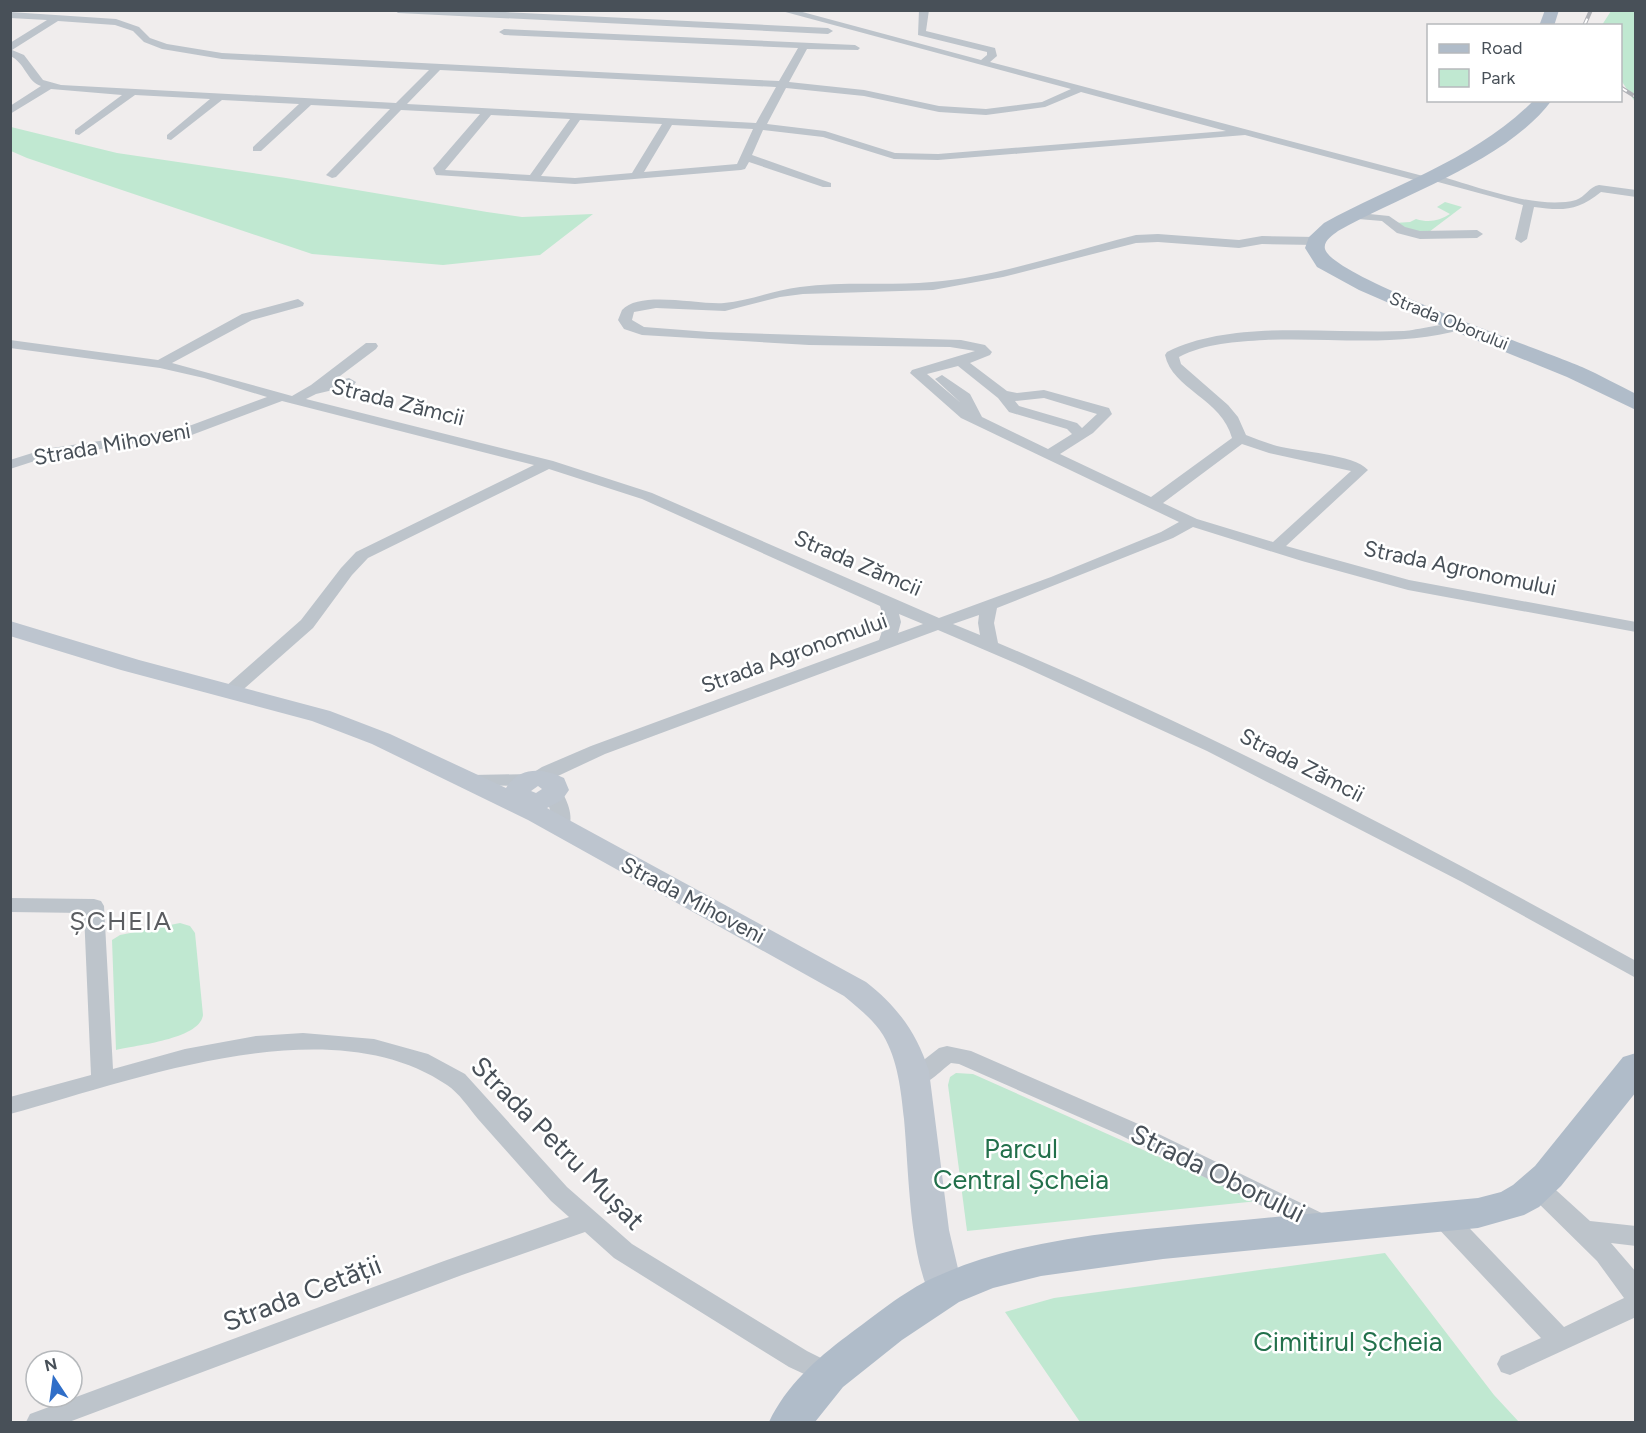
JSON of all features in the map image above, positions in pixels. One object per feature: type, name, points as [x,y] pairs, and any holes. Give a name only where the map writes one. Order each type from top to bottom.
[{"type":"main road","points":[[1316,241],[1330,227],[1496,141],[1540,105]]},
{"type":"main road","name":"Strada Oborului","points":[[1316,241],[1318,256],[1336,271],[1458,326],[1575,372],[1635,403]]},
{"type":"main road","name":"Strada Mihoveni","points":[[10,628],[101,657],[231,691],[355,728],[472,781],[536,792],[561,827],[855,989],[877,1006],[900,1037],[915,1079],[934,1245],[945,1290]]},
{"type":"main road","name":"Strada Oborului","points":[[790,1422],[828,1374],[919,1305],[945,1290],[987,1273],[1041,1260],[1186,1241],[1327,1226],[1444,1218],[1495,1209],[1518,1200],[1538,1188],[1635,1066]]},
{"type":"street","points":[[398,10],[865,33]]},
{"type":"street","points":[[782,10],[981,64],[1425,178],[1528,202],[1547,205],[1578,203],[1587,200],[1599,188],[1635,194]]},
{"type":"street","points":[[924,10],[921,33],[992,50],[992,56],[981,64]]},
{"type":"street","points":[[10,15],[116,22],[136,29],[154,43],[202,54],[782,85],[864,93],[939,109],[986,112],[1027,108],[1045,104],[1080,89]]},
{"type":"street","points":[[10,48],[58,17]]},
{"type":"street","points":[[504,32],[855,48]]},
{"type":"street","points":[[488,112],[438,172],[575,181],[741,167],[760,126],[804,46]]},
{"type":"street","points":[[10,53],[21,57],[39,82],[48,86],[218,98],[760,126],[808,130],[841,138],[880,153],[921,158],[1248,132]]},
{"type":"street","points":[[332,175],[437,67]]},
{"type":"street","points":[[10,111],[48,86]]},
{"type":"street","points":[[79,132],[131,93]]},
{"type":"street","points":[[171,137],[218,98]]},
{"type":"street","points":[[257,149],[308,102]]},
{"type":"street","points":[[533,179],[577,117]]},
{"type":"street","points":[[636,176],[669,122]]},
{"type":"street","points":[[746,157],[827,185]]},
{"type":"street","points":[[1521,239],[1528,202]]},
{"type":"street","points":[[1350,216],[1385,218],[1401,230],[1420,235],[1477,234]]},
{"type":"street","points":[[961,362],[979,356],[984,349],[978,346],[951,344],[809,341],[642,331],[629,326],[625,320],[628,310],[646,304],[725,307],[790,291],[933,286],[1142,239],[1170,238],[1239,244],[1262,240],[1316,241]]},
{"type":"street","points":[[160,364],[247,317],[298,303]]},
{"type":"street","points":[[1151,504],[1234,445],[1239,438],[1237,425],[1226,411],[1174,365],[1172,355],[1179,349],[1206,342],[1277,336],[1425,334],[1458,326]]},
{"type":"street","points":[[311,391],[371,345]]},
{"type":"street","name":"Strada Zămcii","points":[[13,346],[160,364],[232,381],[287,399],[548,464],[647,496],[888,603],[986,643],[1213,747],[1468,877],[1635,971]]},
{"type":"street","points":[[961,362],[1004,395],[1018,411],[1072,426],[1080,434]]},
{"type":"street","name":"Strada Agronomului","points":[[961,362],[924,370],[963,414],[1191,522],[1408,585],[1635,627]]},
{"type":"street","points":[[311,391],[349,382]]},
{"type":"street","name":"Strada Mihoveni","points":[[10,465],[45,453],[184,433],[311,391]]},
{"type":"street","points":[[1004,395],[1017,397],[1044,394],[1104,411],[1105,414],[1095,424],[1048,455]]},
{"type":"street","points":[[1239,438],[1274,450],[1342,463],[1361,470],[1276,548]]},
{"type":"street","points":[[231,691],[307,624],[341,577],[362,555],[548,464]]},
{"type":"street","name":"Strada Agronomului","points":[[536,792],[613,746],[989,606],[1131,550],[1191,522]]},
{"type":"street","points":[[885,644],[893,622],[888,603]]},
{"type":"street","points":[[903,639],[942,638],[986,643],[989,606]]},
{"type":"street","points":[[536,792],[561,813],[561,827]]},
{"type":"street","points":[[10,905],[94,906],[102,1079]]},
{"type":"street","name":"Strada Petru Mușat","points":[[10,1106],[185,1057],[256,1044],[303,1041],[374,1047],[420,1060],[457,1080],[559,1194],[623,1251],[798,1359],[828,1374]]},
{"type":"street","name":"Strada Oborului","points":[[915,1079],[947,1054],[963,1057],[1128,1129],[1327,1226]]},
{"type":"street","points":[[1538,1188],[1582,1230],[1631,1284],[1635,1296]]},
{"type":"street","points":[[1444,1218],[1560,1341]]},
{"type":"street","name":"Strada Cetății","points":[[39,1422],[453,1268],[587,1221]]},
{"type":"street","points":[[1582,1230],[1635,1236]]},
{"type":"street","points":[[1510,1364],[1625,1311],[1635,1302]]},
{"type":"green space","points":[[1611,11],[1635,11],[1635,102],[1622,82],[1622,24],[1603,24]]},
{"type":"green space","points":[[11,127],[117,153],[286,178],[487,212],[522,217],[593,214],[540,255],[443,265],[312,254],[27,158],[11,151]]},
{"type":"green space","points":[[1445,202],[1462,207],[1425,235],[1417,234],[1394,223],[1410,222],[1416,219],[1434,221],[1442,218],[1450,214],[1437,207]]},
{"type":"green space","points":[[180,923],[190,926],[195,933],[203,1015],[199,1023],[191,1030],[166,1040],[116,1050],[112,940],[120,935]]},
{"type":"green space","name":"Parcul Central Șcheia","points":[[956,1073],[973,1074],[1258,1201],[967,1231],[948,1085],[950,1077]]},
{"type":"green space","name":"Cimitirul Șcheia","points":[[1385,1253],[1494,1395],[1519,1422],[1080,1422],[1005,1312],[1054,1298]]},
{"type":"railway","points":[[1585,24],[1591,10]]},
{"type":"railway","points":[[1622,88],[1636,97]]},
{"type":"district","name":"ȘCHEIA","points":[[121,921]]}]
